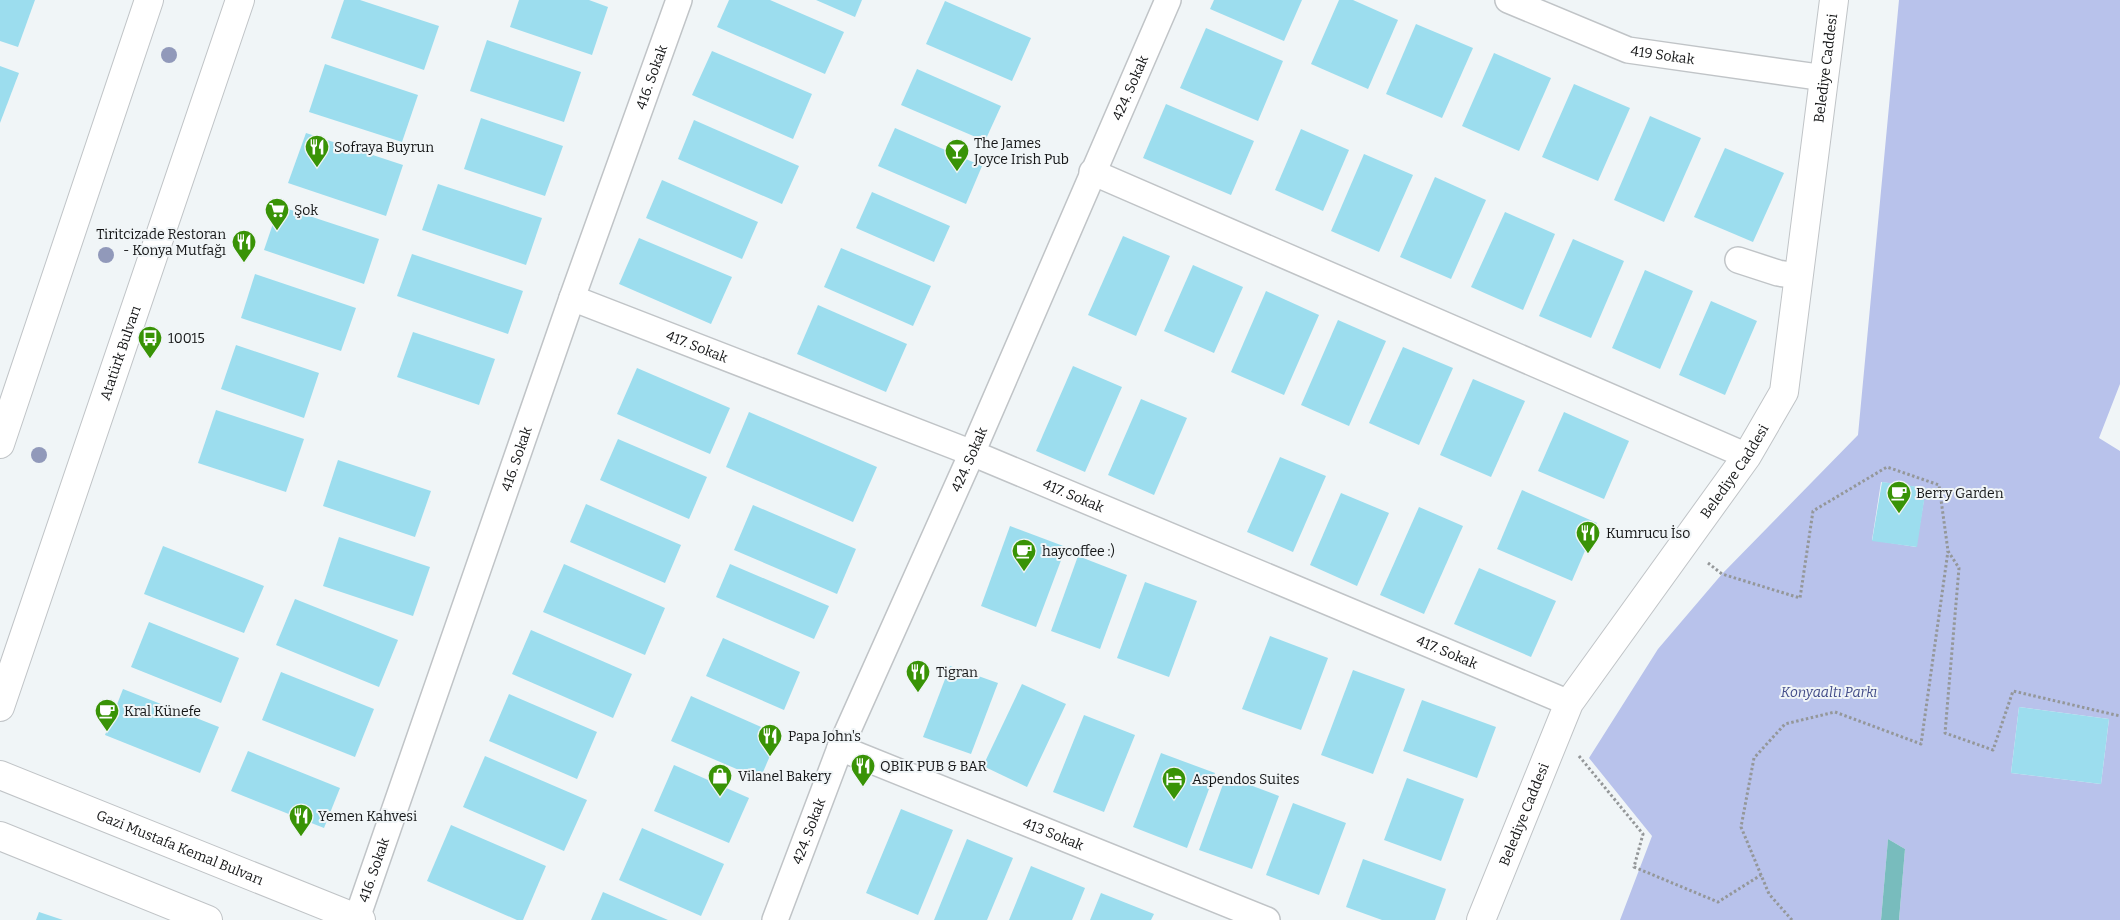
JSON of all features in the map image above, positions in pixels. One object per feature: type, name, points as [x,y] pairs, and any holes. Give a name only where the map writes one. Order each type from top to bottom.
[{"type":"main road","points":[[0,444],[149,0]]},
{"type":"main road","name":"Atatürk Bulvarı","points":[[0,707],[240,0]]},
{"type":"main road","name":"Belediye Caddesi","points":[[1482,920],[1569,703],[1746,456],[1784,392],[1798,276],[1826,78],[1834,0]]},
{"type":"main road","name":"Gazi Mustafa Kemal Bulvarı","points":[[0,775],[359,919]]},
{"type":"main road","points":[[0,836],[208,920]]},
{"type":"street","name":"416. Sokak","points":[[359,919],[572,298],[679,0]]},
{"type":"street","name":"424. Sokak","points":[[775,920],[840,748],[972,453],[1168,0]]},
{"type":"street","name":"419 Sokak","points":[[1508,0],[1628,50],[1826,78]]},
{"type":"street","points":[[1092,172],[1746,456]]},
{"type":"street","points":[[1738,260],[1778,273],[1798,276]]},
{"type":"street","name":"417. Sokak","points":[[572,298],[972,453],[1569,703]]},
{"type":"street","name":"413 Sokak","points":[[840,748],[1267,920]]},
{"type":"path","points":[[1683,545],[1722,574],[1800,598],[1813,511],[1886,467],[1939,485],[1948,551],[1921,744],[1835,712],[1785,724],[1754,758],[1741,827],[1769,894],[1792,920]]},
{"type":"path","points":[[1948,551],[1959,568],[1945,733],[1993,750],[2013,691],[2120,716]]},
{"type":"path","points":[[1558,731],[1642,834],[1634,867],[1718,902],[1761,875]]},
{"type":"green space","name":"Konyaaltı Parkı","points":[[1899,0],[2120,0],[2120,384],[2099,438],[2120,451],[2120,920],[1899,920],[1905,849],[1888,839],[1881,920],[1620,920],[1652,836],[1589,758],[1658,649],[1722,574],[1858,435]],"holes":[[[1881,482],[1926,488],[1916,547],[1872,540]],[[2019,707],[2109,719],[2101,784],[2011,773]]]},
{"type":"shaded area","points":[[1888,839],[1905,849],[1899,920],[1881,920]]},
{"type":"building","points":[[0,0],[35,0],[18,47],[0,41]]},
{"type":"building","points":[[344,0],[360,0],[439,26],[424,70],[331,38]]},
{"type":"building","points":[[519,0],[589,0],[608,7],[592,55],[510,27]]},
{"type":"building","points":[[729,0],[770,0],[844,32],[825,74],[717,27]]},
{"type":"building","points":[[816,0],[862,0],[855,17]]},
{"type":"building","points":[[1214,0],[1302,0],[1284,41],[1210,9]]},
{"type":"building","points":[[1339,0],[1353,0],[1398,20],[1368,89],[1311,64]]},
{"type":"building","points":[[945,1],[1031,38],[1012,81],[926,44]]},
{"type":"building","points":[[1416,24],[1473,48],[1442,118],[1386,94]]},
{"type":"building","points":[[1206,28],[1283,61],[1258,121],[1180,88]]},
{"type":"building","points":[[487,40],[581,72],[564,122],[470,91]]},
{"type":"building","points":[[712,51],[812,94],[793,139],[692,95]]},
{"type":"building","points":[[1494,53],[1551,78],[1519,151],[1462,126]]},
{"type":"building","points":[[325,64],[418,95],[402,142],[309,112]]},
{"type":"building","points":[[0,66],[19,73],[0,123]]},
{"type":"building","points":[[917,69],[1001,106],[985,141],[901,105]]},
{"type":"building","points":[[1574,84],[1630,108],[1598,181],[1542,157]]},
{"type":"building","points":[[1166,104],[1254,141],[1231,195],[1143,158]]},
{"type":"building","points":[[1650,116],[1701,138],[1664,222],[1614,200]]},
{"type":"building","points":[[481,118],[563,146],[545,196],[464,169]]},
{"type":"building","points":[[694,120],[799,166],[782,204],[678,159]]},
{"type":"building","points":[[895,128],[982,166],[966,204],[878,166]]},
{"type":"building","points":[[1301,129],[1349,150],[1323,211],[1275,190]]},
{"type":"building","points":[[306,133],[403,165],[386,216],[288,183]]},
{"type":"building","points":[[1725,148],[1784,173],[1753,242],[1694,217]]},
{"type":"building","points":[[1364,154],[1413,175],[1379,252],[1331,231]]},
{"type":"building","points":[[1435,177],[1486,200],[1451,279],[1400,257]]},
{"type":"building","points":[[662,180],[758,222],[742,259],[646,218]]},
{"type":"building","points":[[438,184],[542,218],[526,265],[422,230]]},
{"type":"building","points":[[872,192],[950,226],[934,262],[856,228]]},
{"type":"building","points":[[279,206],[379,239],[364,284],[264,250]]},
{"type":"building","points":[[1505,212],[1555,234],[1523,310],[1471,287]]},
{"type":"building","points":[[1123,236],[1170,256],[1136,336],[1088,315]]},
{"type":"building","points":[[639,238],[732,277],[711,324],[619,284]]},
{"type":"building","points":[[1573,239],[1624,261],[1591,338],[1539,316]]},
{"type":"building","points":[[841,248],[931,286],[913,326],[824,287]]},
{"type":"building","points":[[412,254],[523,291],[508,334],[397,296]]},
{"type":"building","points":[[1193,265],[1243,287],[1214,353],[1164,331]]},
{"type":"building","points":[[1645,270],[1693,291],[1660,369],[1612,348]]},
{"type":"building","points":[[255,274],[356,308],[341,351],[241,318]]},
{"type":"building","points":[[1266,291],[1319,315],[1284,395],[1231,372]]},
{"type":"building","points":[[1711,301],[1757,321],[1725,395],[1679,375]]},
{"type":"building","points":[[818,305],[907,344],[886,392],[797,354]]},
{"type":"building","points":[[1338,320],[1386,341],[1349,426],[1301,405]]},
{"type":"building","points":[[413,332],[495,359],[479,405],[397,377]]},
{"type":"building","points":[[236,345],[319,373],[304,418],[221,389]]},
{"type":"building","points":[[1403,347],[1453,368],[1419,445],[1369,423]]},
{"type":"building","points":[[1073,366],[1122,387],[1085,472],[1036,451]]},
{"type":"building","points":[[637,368],[730,408],[710,454],[617,414]]},
{"type":"building","points":[[1473,379],[1525,401],[1491,477],[1440,455]]},
{"type":"building","points":[[1141,399],[1187,418],[1154,495],[1108,475]]},
{"type":"building","points":[[216,410],[304,439],[286,492],[198,463]]},
{"type":"building","points":[[749,412],[877,467],[853,522],[726,467]]},
{"type":"building","points":[[1564,412],[1629,441],[1604,499],[1538,471]]},
{"type":"building","points":[[618,439],[707,477],[689,519],[600,480]]},
{"type":"building","points":[[1280,457],[1326,476],[1293,552],[1247,532]]},
{"type":"building","points":[[338,460],[431,491],[415,537],[323,506]]},
{"type":"building","name":"Berry Garden","points":[[1882,482],[1926,488],[1917,547],[1872,541]]},
{"type":"building","points":[[1522,490],[1597,523],[1572,581],[1497,549]]},
{"type":"building","points":[[1341,493],[1389,513],[1357,586],[1310,565]]},
{"type":"building","points":[[586,504],[681,545],[665,583],[570,542]]},
{"type":"building","points":[[753,505],[856,549],[837,594],[734,550]]},
{"type":"building","points":[[1419,507],[1463,526],[1424,614],[1380,595]]},
{"type":"building","points":[[1010,526],[1066,547],[1036,627],[981,606]]},
{"type":"building","points":[[339,537],[430,567],[413,616],[323,586]]},
{"type":"building","points":[[163,546],[264,586],[244,633],[144,594]]},
{"type":"building","points":[[1078,556],[1127,575],[1100,649],[1051,631]]},
{"type":"building","points":[[564,564],[665,608],[645,655],[543,612]]},
{"type":"building","points":[[730,564],[829,606],[814,639],[716,597]]},
{"type":"building","points":[[1479,568],[1556,601],[1531,657],[1454,624]]},
{"type":"building","points":[[1145,582],[1197,601],[1169,677],[1117,658]]},
{"type":"building","points":[[295,599],[398,640],[379,687],[276,645]]},
{"type":"building","points":[[149,622],[239,658],[221,703],[131,667]]},
{"type":"building","points":[[531,630],[632,674],[613,718],[512,674]]},
{"type":"building","points":[[1270,636],[1328,658],[1301,730],[1242,709]]},
{"type":"building","points":[[723,638],[800,672],[784,710],[706,676]]},
{"type":"building","points":[[950,666],[998,683],[971,754],[923,737]]},
{"type":"building","points":[[1353,670],[1405,689],[1373,774],[1321,755]]},
{"type":"building","points":[[281,672],[374,709],[355,757],[262,720]]},
{"type":"building","points":[[1022,684],[1066,704],[1027,787],[983,766]]},
{"type":"building","points":[[123,689],[219,727],[200,773],[105,735]]},
{"type":"building","points":[[509,694],[597,732],[577,779],[489,741]]},
{"type":"building","points":[[691,696],[779,735],[760,779],[671,741]]},
{"type":"building","points":[[1422,700],[1496,727],[1477,778],[1403,751]]},
{"type":"building","points":[[2019,707],[2109,719],[2101,784],[2011,773]]},
{"type":"building","points":[[1084,715],[1135,735],[1104,812],[1053,792]]},
{"type":"building","points":[[248,751],[340,788],[324,828],[231,791]]},
{"type":"building","name":"Aspendos Suites","points":[[1161,753],[1215,773],[1187,848],[1133,827]]},
{"type":"building","points":[[485,756],[587,800],[564,851],[463,807]]},
{"type":"building","points":[[674,765],[749,798],[729,843],[654,811]]},
{"type":"building","points":[[1226,776],[1279,796],[1252,869],[1199,850]]},
{"type":"building","points":[[1407,778],[1464,799],[1441,861],[1384,840]]},
{"type":"building","points":[[1293,803],[1346,823],[1319,895],[1266,875]]},
{"type":"building","points":[[901,809],[953,830],[918,915],[866,893]]},
{"type":"building","points":[[451,825],[546,866],[523,920],[517,920],[427,881]]},
{"type":"building","points":[[642,828],[724,864],[701,916],[619,880]]},
{"type":"building","points":[[967,839],[1013,858],[987,920],[934,920]]},
{"type":"building","points":[[1363,859],[1446,889],[1435,920],[1382,920],[1346,907]]},
{"type":"building","points":[[1031,866],[1085,888],[1072,920],[1009,920]]},
{"type":"building","points":[[603,892],[668,920],[591,920]]},
{"type":"building","points":[[1101,893],[1154,914],[1151,920],[1090,920]]},
{"type":"building","points":[[39,912],[63,920],[36,920]]},
{"type":"place","name":"Sofraya Buyrun","points":[[317,168]]},
{"type":"place","name":"The James Joyce Irish Pub","points":[[957,172]]},
{"type":"place","name":"Şok","points":[[277,231]]},
{"type":"place","name":"Tiritcizade Restoran - Konya Mutfağı","points":[[244,263]]},
{"type":"place","name":"10015","points":[[150,359]]},
{"type":"place","name":"Berry Garden","points":[[1899,514]]},
{"type":"place","name":"Kumrucu İso","points":[[1588,554]]},
{"type":"place","name":"haycoffee :)","points":[[1024,572]]},
{"type":"place","name":"Tigran","points":[[918,693]]},
{"type":"place","name":"Kral Künefe","points":[[107,732]]},
{"type":"place","name":"Papa John's","points":[[770,757]]},
{"type":"place","name":"QBIK PUB & BAR","points":[[863,787]]},
{"type":"place","name":"Vilanel Bakery","points":[[720,797]]},
{"type":"place","name":"Aspendos Suites","points":[[1174,800]]},
{"type":"place","name":"Yemen Kahvesi","points":[[301,837]]}]
